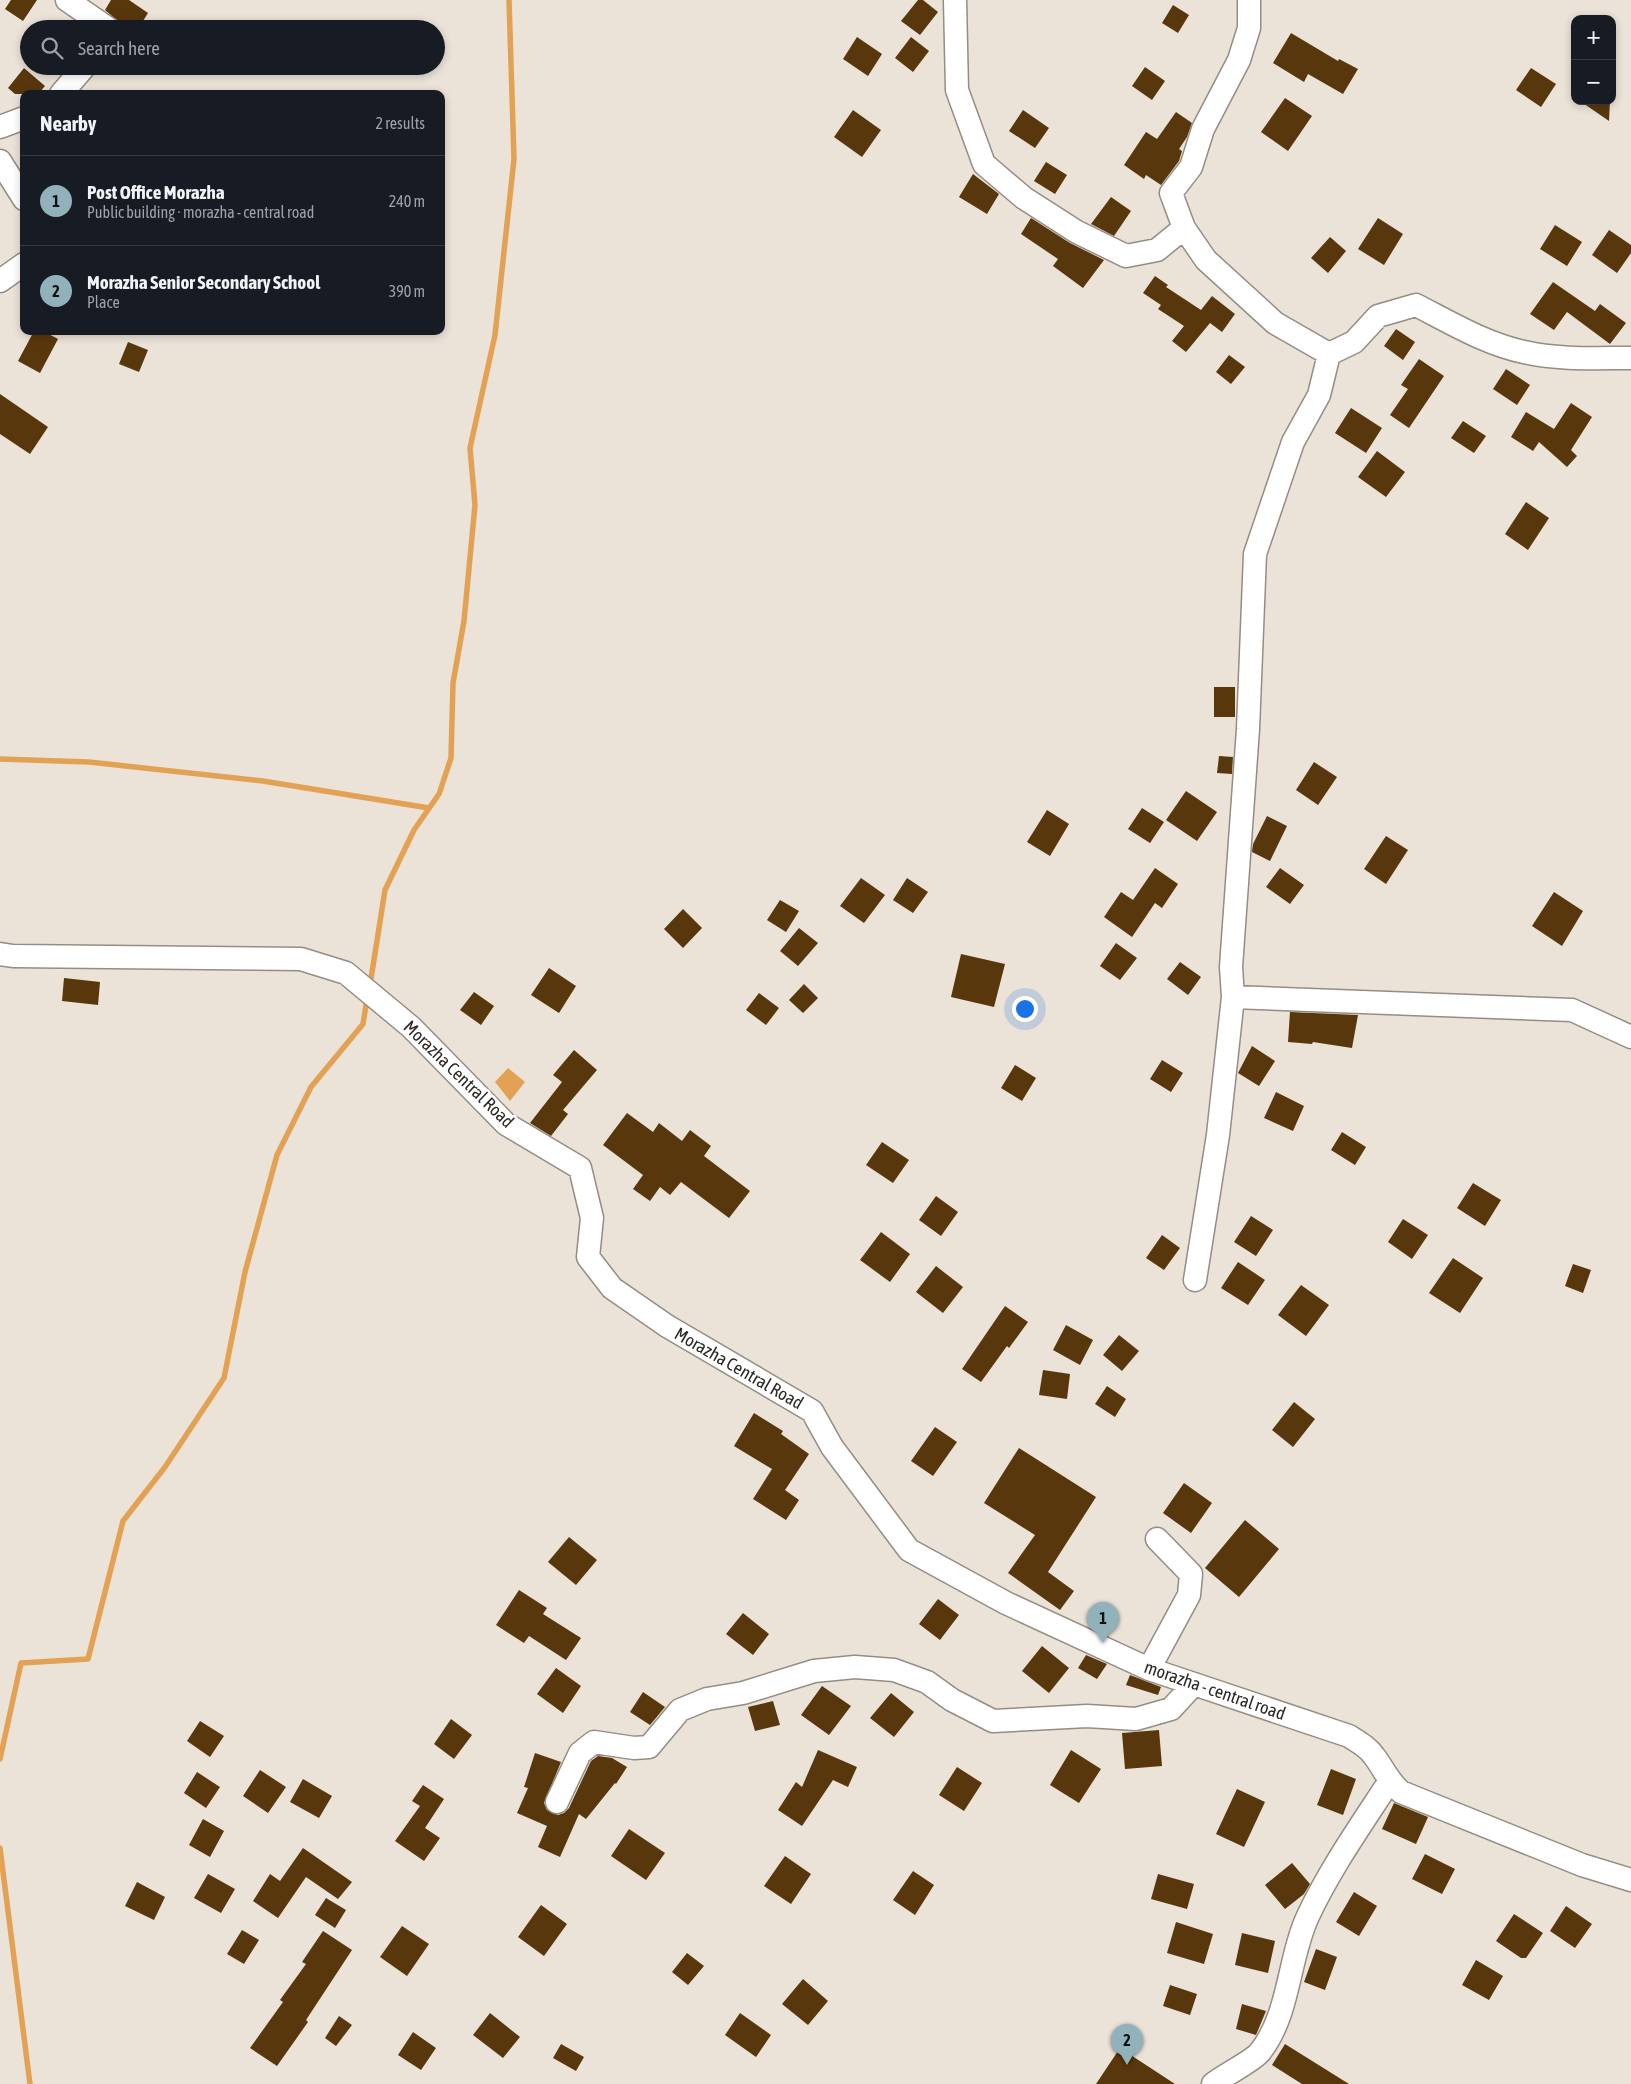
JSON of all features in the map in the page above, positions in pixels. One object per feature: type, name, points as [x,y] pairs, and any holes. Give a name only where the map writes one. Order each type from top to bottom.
[{"type":"street","points":[[67,0],[97,20]]},
{"type":"street","points":[[955,0],[957,90],[984,164],[1024,198],[1069,228],[1126,256],[1156,250],[1184,228]]},
{"type":"street","points":[[1249,0],[1249,28],[1239,60],[1203,129],[1191,167],[1171,193],[1184,228],[1206,260],[1275,323],[1329,354]]},
{"type":"street","points":[[64,90],[77,75]]},
{"type":"street","points":[[0,127],[20,120]]},
{"type":"street","points":[[0,161],[20,192]]},
{"type":"street","points":[[0,281],[20,267]]},
{"type":"street","points":[[1329,354],[1354,342],[1378,316],[1416,305],[1478,337],[1525,353],[1584,358],[1631,358]]},
{"type":"street","points":[[1195,1280],[1218,1135],[1233,996],[1231,967],[1248,730],[1255,554],[1293,442],[1319,395],[1329,354]]},
{"type":"street","name":"Morazha Central Road","points":[[0,954],[13,956],[301,959],[346,974],[411,1028],[506,1124],[580,1168],[592,1218],[588,1257],[612,1288],[667,1326],[812,1411],[832,1447]]},
{"type":"street","points":[[1233,996],[1572,1010],[1631,1037]]},
{"type":"street","name":"morazha - central road","points":[[832,1447],[909,1550],[1006,1603],[1149,1669],[1349,1736],[1363,1745],[1374,1756],[1390,1782],[1401,1792],[1582,1865],[1631,1880]]},
{"type":"street","points":[[1149,1669],[1189,1595],[1191,1574],[1158,1539]]},
{"type":"street","points":[[557,1802],[580,1753],[594,1742],[634,1748],[649,1747],[680,1710],[707,1699],[743,1693],[814,1671],[855,1667],[894,1670],[927,1682],[952,1700],[993,1721],[1087,1716],[1136,1719],[1171,1709],[1194,1684]]},
{"type":"street","points":[[1213,2084],[1260,2054],[1277,2020],[1295,1954],[1308,1917],[1334,1869],[1390,1782]]},
{"type":"shaded area","points":[[508,1068],[525,1082],[510,1101],[495,1082]]},
{"type":"building","points":[[11,0],[37,0],[24,20],[5,9]]},
{"type":"building","points":[[111,0],[129,0],[148,13],[144,20],[117,20],[105,10]]},
{"type":"building","points":[[918,0],[923,0],[938,12],[920,35],[901,21]]},
{"type":"building","points":[[1173,5],[1189,15],[1178,33],[1162,23]]},
{"type":"building","points":[[1291,33],[1338,61],[1339,59],[1358,69],[1343,94],[1308,74],[1304,82],[1273,63]]},
{"type":"building","points":[[857,37],[882,54],[868,76],[843,59]]},
{"type":"building","points":[[911,37],[929,51],[913,72],[895,58]]},
{"type":"building","points":[[1145,67],[1165,81],[1152,100],[1132,86]]},
{"type":"building","points":[[1531,68],[1556,84],[1541,107],[1516,90]]},
{"type":"building","points":[[20,73],[20,75],[32,75],[45,86],[42,90],[20,90],[20,94],[15,94],[8,88]]},
{"type":"building","points":[[1285,98],[1312,116],[1288,151],[1261,132]]},
{"type":"building","points":[[1586,105],[1610,105],[1609,121]]},
{"type":"building","points":[[853,110],[881,130],[862,157],[834,137]]},
{"type":"building","points":[[1023,110],[1049,128],[1035,148],[1009,131]]},
{"type":"building","points":[[1176,112],[1192,123],[1187,137],[1179,149],[1182,151],[1179,161],[1161,185],[1146,175],[1144,179],[1124,165],[1146,132],[1157,139]]},
{"type":"building","points":[[1046,162],[1067,175],[1055,194],[1034,181]]},
{"type":"building","points":[[973,174],[999,194],[987,214],[959,197]]},
{"type":"building","points":[[1111,197],[1131,211],[1114,236],[1091,224]]},
{"type":"building","points":[[1031,218],[1070,243],[1104,260],[1083,288],[1053,266],[1058,259],[1021,234]]},
{"type":"building","points":[[1378,218],[1403,234],[1384,265],[1358,249]]},
{"type":"building","points":[[1555,225],[1582,242],[1567,266],[1540,249]]},
{"type":"building","points":[[1609,230],[1631,245],[1631,253],[1617,273],[1592,255]]},
{"type":"building","points":[[1330,237],[1346,251],[1328,273],[1311,258]]},
{"type":"building","points":[[1155,276],[1168,285],[1166,287],[1201,310],[1212,296],[1235,314],[1222,332],[1210,323],[1186,352],[1172,341],[1184,326],[1158,309],[1161,305],[1143,293]]},
{"type":"building","points":[[1553,282],[1595,311],[1600,304],[1626,323],[1610,344],[1567,312],[1554,330],[1530,314]]},
{"type":"building","points":[[1396,329],[1415,342],[1403,360],[1384,346]]},
{"type":"building","points":[[32,335],[50,335],[58,339],[40,373],[18,361]]},
{"type":"building","points":[[128,342],[148,350],[139,372],[119,364]]},
{"type":"building","points":[[1229,355],[1245,367],[1231,384],[1216,372]]},
{"type":"building","points":[[1419,359],[1444,376],[1409,428],[1390,415],[1408,389],[1401,385]]},
{"type":"building","points":[[1506,369],[1530,385],[1517,405],[1493,389]]},
{"type":"building","points":[[0,394],[48,427],[30,454],[0,434]]},
{"type":"building","points":[[1571,403],[1592,417],[1571,450],[1577,456],[1567,467],[1539,442],[1533,451],[1511,437],[1526,412],[1554,429]]},
{"type":"building","points":[[1351,408],[1382,428],[1366,453],[1335,433]]},
{"type":"building","points":[[1463,421],[1486,436],[1474,453],[1451,438]]},
{"type":"building","points":[[1377,451],[1405,472],[1386,497],[1358,477]]},
{"type":"building","points":[[1526,502],[1549,518],[1528,550],[1505,534]]},
{"type":"building","points":[[1214,687],[1235,687],[1235,717],[1214,717]]},
{"type":"building","points":[[1219,756],[1233,757],[1232,774],[1217,773]]},
{"type":"building","points":[[1314,762],[1337,777],[1318,805],[1296,790]]},
{"type":"building","points":[[1186,791],[1217,812],[1197,841],[1166,820]]},
{"type":"building","points":[[1142,808],[1164,822],[1150,843],[1128,829]]},
{"type":"building","points":[[1047,810],[1069,824],[1050,856],[1027,842]]},
{"type":"building","points":[[1267,816],[1287,826],[1270,861],[1252,852],[1253,844]]},
{"type":"building","points":[[1386,836],[1408,850],[1386,884],[1364,869]]},
{"type":"building","points":[[1155,868],[1178,884],[1162,908],[1155,903],[1132,937],[1104,917],[1121,892],[1133,900]]},
{"type":"building","points":[[1280,868],[1304,885],[1290,904],[1266,887]]},
{"type":"building","points":[[861,878],[885,895],[864,923],[840,906]]},
{"type":"building","points":[[907,878],[928,892],[913,913],[893,900]]},
{"type":"building","points":[[1554,892],[1583,911],[1562,946],[1532,926]]},
{"type":"building","points":[[780,900],[799,911],[786,932],[767,920]]},
{"type":"building","points":[[683,909],[702,928],[683,948],[664,929]]},
{"type":"building","points":[[799,928],[818,943],[798,966],[780,951]]},
{"type":"building","points":[[1116,943],[1137,958],[1120,980],[1100,966]]},
{"type":"building","points":[[961,954],[1005,964],[994,1007],[951,997]]},
{"type":"building","points":[[1180,962],[1201,977],[1188,995],[1167,979]]},
{"type":"building","points":[[549,968],[576,986],[559,1013],[531,995]]},
{"type":"building","points":[[64,978],[100,982],[98,1005],[62,1001]]},
{"type":"building","points":[[804,984],[818,998],[803,1013],[789,1000]]},
{"type":"building","points":[[474,992],[494,1006],[481,1025],[460,1010]]},
{"type":"building","points":[[759,993],[779,1008],[766,1025],[746,1010]]},
{"type":"building","points":[[1290,1012],[1358,1015],[1352,1048],[1313,1042],[1312,1044],[1288,1042]]},
{"type":"building","points":[[1252,1046],[1275,1061],[1259,1086],[1238,1073]]},
{"type":"building","points":[[574,1050],[597,1070],[563,1110],[568,1114],[551,1136],[530,1123],[562,1082],[553,1075]]},
{"type":"building","points":[[1162,1060],[1183,1073],[1171,1092],[1150,1079]]},
{"type":"building","points":[[1015,1065],[1036,1078],[1022,1101],[1001,1088]]},
{"type":"building","points":[[1276,1092],[1304,1106],[1293,1131],[1264,1118]]},
{"type":"building","points":[[627,1113],[653,1132],[659,1123],[682,1141],[690,1130],[711,1146],[704,1156],[750,1191],[729,1218],[681,1182],[670,1195],[660,1187],[650,1201],[633,1189],[643,1175],[603,1145]]},
{"type":"building","points":[[1342,1132],[1366,1147],[1355,1165],[1331,1150]]},
{"type":"building","points":[[882,1142],[909,1160],[893,1183],[866,1165]]},
{"type":"building","points":[[1473,1183],[1501,1200],[1485,1226],[1457,1208]]},
{"type":"building","points":[[936,1196],[958,1212],[941,1236],[919,1220]]},
{"type":"building","points":[[1251,1216],[1273,1230],[1256,1256],[1234,1242]]},
{"type":"building","points":[[1403,1219],[1428,1235],[1412,1259],[1388,1242]]},
{"type":"building","points":[[881,1232],[910,1254],[890,1282],[860,1260]]},
{"type":"building","points":[[1162,1235],[1180,1248],[1164,1270],[1146,1258]]},
{"type":"building","points":[[1453,1258],[1483,1278],[1460,1313],[1429,1293]]},
{"type":"building","points":[[1238,1262],[1265,1280],[1248,1305],[1221,1288]]},
{"type":"building","points":[[1573,1264],[1591,1270],[1583,1293],[1565,1286]]},
{"type":"building","points":[[936,1266],[963,1287],[943,1313],[916,1292]]},
{"type":"building","points":[[1301,1285],[1329,1305],[1306,1336],[1278,1315]]},
{"type":"building","points":[[1005,1306],[1028,1322],[1009,1348],[1007,1346],[981,1382],[962,1369]]},
{"type":"building","points":[[1066,1325],[1093,1340],[1080,1365],[1053,1350]]},
{"type":"building","points":[[1119,1335],[1139,1351],[1122,1371],[1103,1355]]},
{"type":"building","points":[[1043,1370],[1070,1374],[1067,1399],[1039,1395]]},
{"type":"building","points":[[1107,1386],[1126,1399],[1115,1417],[1095,1404]]},
{"type":"building","points":[[1294,1402],[1315,1419],[1293,1447],[1272,1430]]},
{"type":"building","points":[[754,1413],[783,1431],[781,1434],[809,1454],[785,1490],[799,1500],[786,1520],[753,1499],[772,1469],[734,1446]]},
{"type":"building","points":[[935,1427],[957,1442],[933,1476],[911,1461]]},
{"type":"building","points":[[1019,1448],[1096,1497],[1048,1572],[1074,1591],[1060,1610],[1008,1573],[1035,1535],[984,1503]]},
{"type":"building","points":[[1184,1483],[1212,1503],[1191,1533],[1163,1513]]},
{"type":"building","points":[[1245,1520],[1279,1549],[1239,1597],[1205,1568]]},
{"type":"building","points":[[569,1537],[597,1560],[576,1585],[548,1562]]},
{"type":"building","points":[[519,1590],[547,1608],[543,1614],[581,1638],[566,1660],[529,1636],[524,1643],[496,1625]]},
{"type":"building","points":[[938,1599],[959,1615],[940,1640],[919,1624]]},
{"type":"building","points":[[743,1613],[769,1634],[753,1655],[726,1634]]},
{"type":"building","points":[[1042,1646],[1069,1668],[1049,1693],[1022,1671]]},
{"type":"building","points":[[1086,1655],[1107,1664],[1097,1679],[1078,1668]]},
{"type":"building","points":[[556,1668],[581,1686],[563,1713],[537,1694]]},
{"type":"building","points":[[1130,1675],[1161,1687],[1158,1695],[1126,1685]]},
{"type":"building","points":[[822,1686],[851,1706],[829,1735],[801,1715]]},
{"type":"building","points":[[643,1692],[665,1707],[650,1725],[630,1712]]},
{"type":"building","points":[[891,1693],[914,1712],[894,1737],[870,1718]]},
{"type":"building","points":[[773,1701],[780,1725],[755,1731],[748,1707]]},
{"type":"building","points":[[451,1719],[472,1735],[454,1759],[434,1744]]},
{"type":"building","points":[[200,1721],[224,1736],[210,1757],[187,1741]]},
{"type":"building","points":[[1159,1730],[1162,1766],[1125,1769],[1122,1733]]},
{"type":"building","points":[[818,1750],[857,1767],[848,1787],[833,1780],[802,1826],[778,1810],[796,1782],[802,1787]]},
{"type":"building","points":[[1071,1750],[1101,1769],[1079,1803],[1050,1785]]},
{"type":"building","points":[[535,1753],[561,1762],[544,1803],[547,1810],[558,1815],[564,1813],[569,1808],[591,1761],[598,1756],[612,1758],[627,1767],[616,1784],[586,1819],[579,1814],[560,1857],[538,1847],[547,1826],[517,1813],[528,1788],[524,1787]]},
{"type":"building","points":[[957,1767],[982,1783],[964,1811],[939,1795]]},
{"type":"building","points":[[1331,1769],[1356,1779],[1343,1815],[1317,1805]]},
{"type":"building","points":[[260,1770],[286,1787],[268,1813],[243,1796]]},
{"type":"building","points":[[197,1772],[220,1787],[206,1808],[184,1793]]},
{"type":"building","points":[[303,1779],[332,1796],[319,1818],[290,1802]]},
{"type":"building","points":[[423,1785],[444,1799],[425,1828],[440,1838],[424,1861],[395,1841],[420,1806],[412,1801]]},
{"type":"building","points":[[1237,1789],[1265,1802],[1244,1847],[1216,1834]]},
{"type":"building","points":[[1394,1803],[1428,1817],[1416,1844],[1382,1829]]},
{"type":"building","points":[[203,1819],[224,1831],[210,1857],[189,1845]]},
{"type":"building","points":[[629,1829],[665,1853],[646,1880],[611,1856]]},
{"type":"building","points":[[303,1848],[352,1882],[338,1899],[306,1877],[278,1918],[253,1901],[270,1874],[280,1881]]},
{"type":"building","points":[[1425,1854],[1455,1869],[1442,1894],[1412,1879]]},
{"type":"building","points":[[785,1856],[811,1874],[791,1904],[764,1886]]},
{"type":"building","points":[[1292,1863],[1310,1884],[1304,1894],[1285,1909],[1265,1885]]},
{"type":"building","points":[[913,1871],[934,1885],[915,1915],[893,1900]]},
{"type":"building","points":[[208,1874],[235,1889],[221,1913],[194,1898]]},
{"type":"building","points":[[1158,1874],[1194,1884],[1187,1909],[1151,1899]]},
{"type":"building","points":[[137,1882],[165,1897],[154,1920],[125,1906]]},
{"type":"building","points":[[1354,1892],[1377,1906],[1359,1936],[1336,1922]]},
{"type":"building","points":[[326,1898],[346,1910],[335,1928],[315,1915]]},
{"type":"building","points":[[541,1905],[567,1924],[544,1956],[518,1937]]},
{"type":"building","points":[[1566,1906],[1592,1924],[1575,1948],[1550,1931]]},
{"type":"building","points":[[1514,1914],[1543,1933],[1526,1958],[1521,1958],[1496,1941]]},
{"type":"building","points":[[1176,1922],[1213,1934],[1204,1964],[1167,1953]]},
{"type":"building","points":[[402,1926],[429,1944],[407,1976],[380,1957]]},
{"type":"building","points":[[242,1930],[259,1940],[244,1964],[227,1954]]},
{"type":"building","points":[[323,1931],[352,1950],[306,2020],[308,2022],[277,2066],[250,2048],[283,2002],[280,2000],[306,1964],[302,1962]]},
{"type":"building","points":[[1242,1933],[1275,1941],[1268,1973],[1235,1965]]},
{"type":"building","points":[[1316,1949],[1337,1957],[1325,1990],[1304,1982]]},
{"type":"building","points":[[687,1953],[704,1966],[688,1985],[672,1972]]},
{"type":"building","points":[[1476,1960],[1503,1976],[1489,2000],[1462,1985]]},
{"type":"building","points":[[803,1979],[828,2001],[808,2025],[782,2004]]},
{"type":"building","points":[[1170,1985],[1197,1994],[1190,2015],[1163,2006]]},
{"type":"building","points":[[1242,2004],[1266,2011],[1256,2035],[1236,2029]]},
{"type":"building","points":[[490,2013],[520,2037],[503,2058],[473,2035]]},
{"type":"building","points":[[740,2013],[771,2035],[756,2057],[725,2035]]},
{"type":"building","points":[[339,2016],[352,2025],[336,2046],[325,2038]]},
{"type":"building","points":[[413,2032],[436,2048],[421,2070],[398,2055]]},
{"type":"building","points":[[561,2044],[584,2057],[576,2071],[553,2058]]},
{"type":"building","points":[[1285,2044],[1349,2084],[1302,2084],[1272,2065]]},
{"type":"building","points":[[1120,2048],[1175,2084],[1096,2084]]},
{"type":"waterway","points":[[370,985],[385,890],[414,830],[439,794],[451,758],[453,683],[464,621],[475,505],[470,448],[495,335],[514,159],[509,0]]},
{"type":"waterway","points":[[0,759],[89,762],[263,781],[429,808]]},
{"type":"waterway","points":[[0,1759],[21,1663],[88,1659],[123,1521],[165,1467],[224,1378],[245,1272],[277,1155],[311,1087],[363,1024],[367,999]]},
{"type":"waterway","points":[[0,1848],[30,2084]]},
{"type":"place","name":"Post Office Morazha","points":[[1103,1643]]},
{"type":"place","name":"Morazha Senior Secondary School","points":[[1127,2065]]}]
